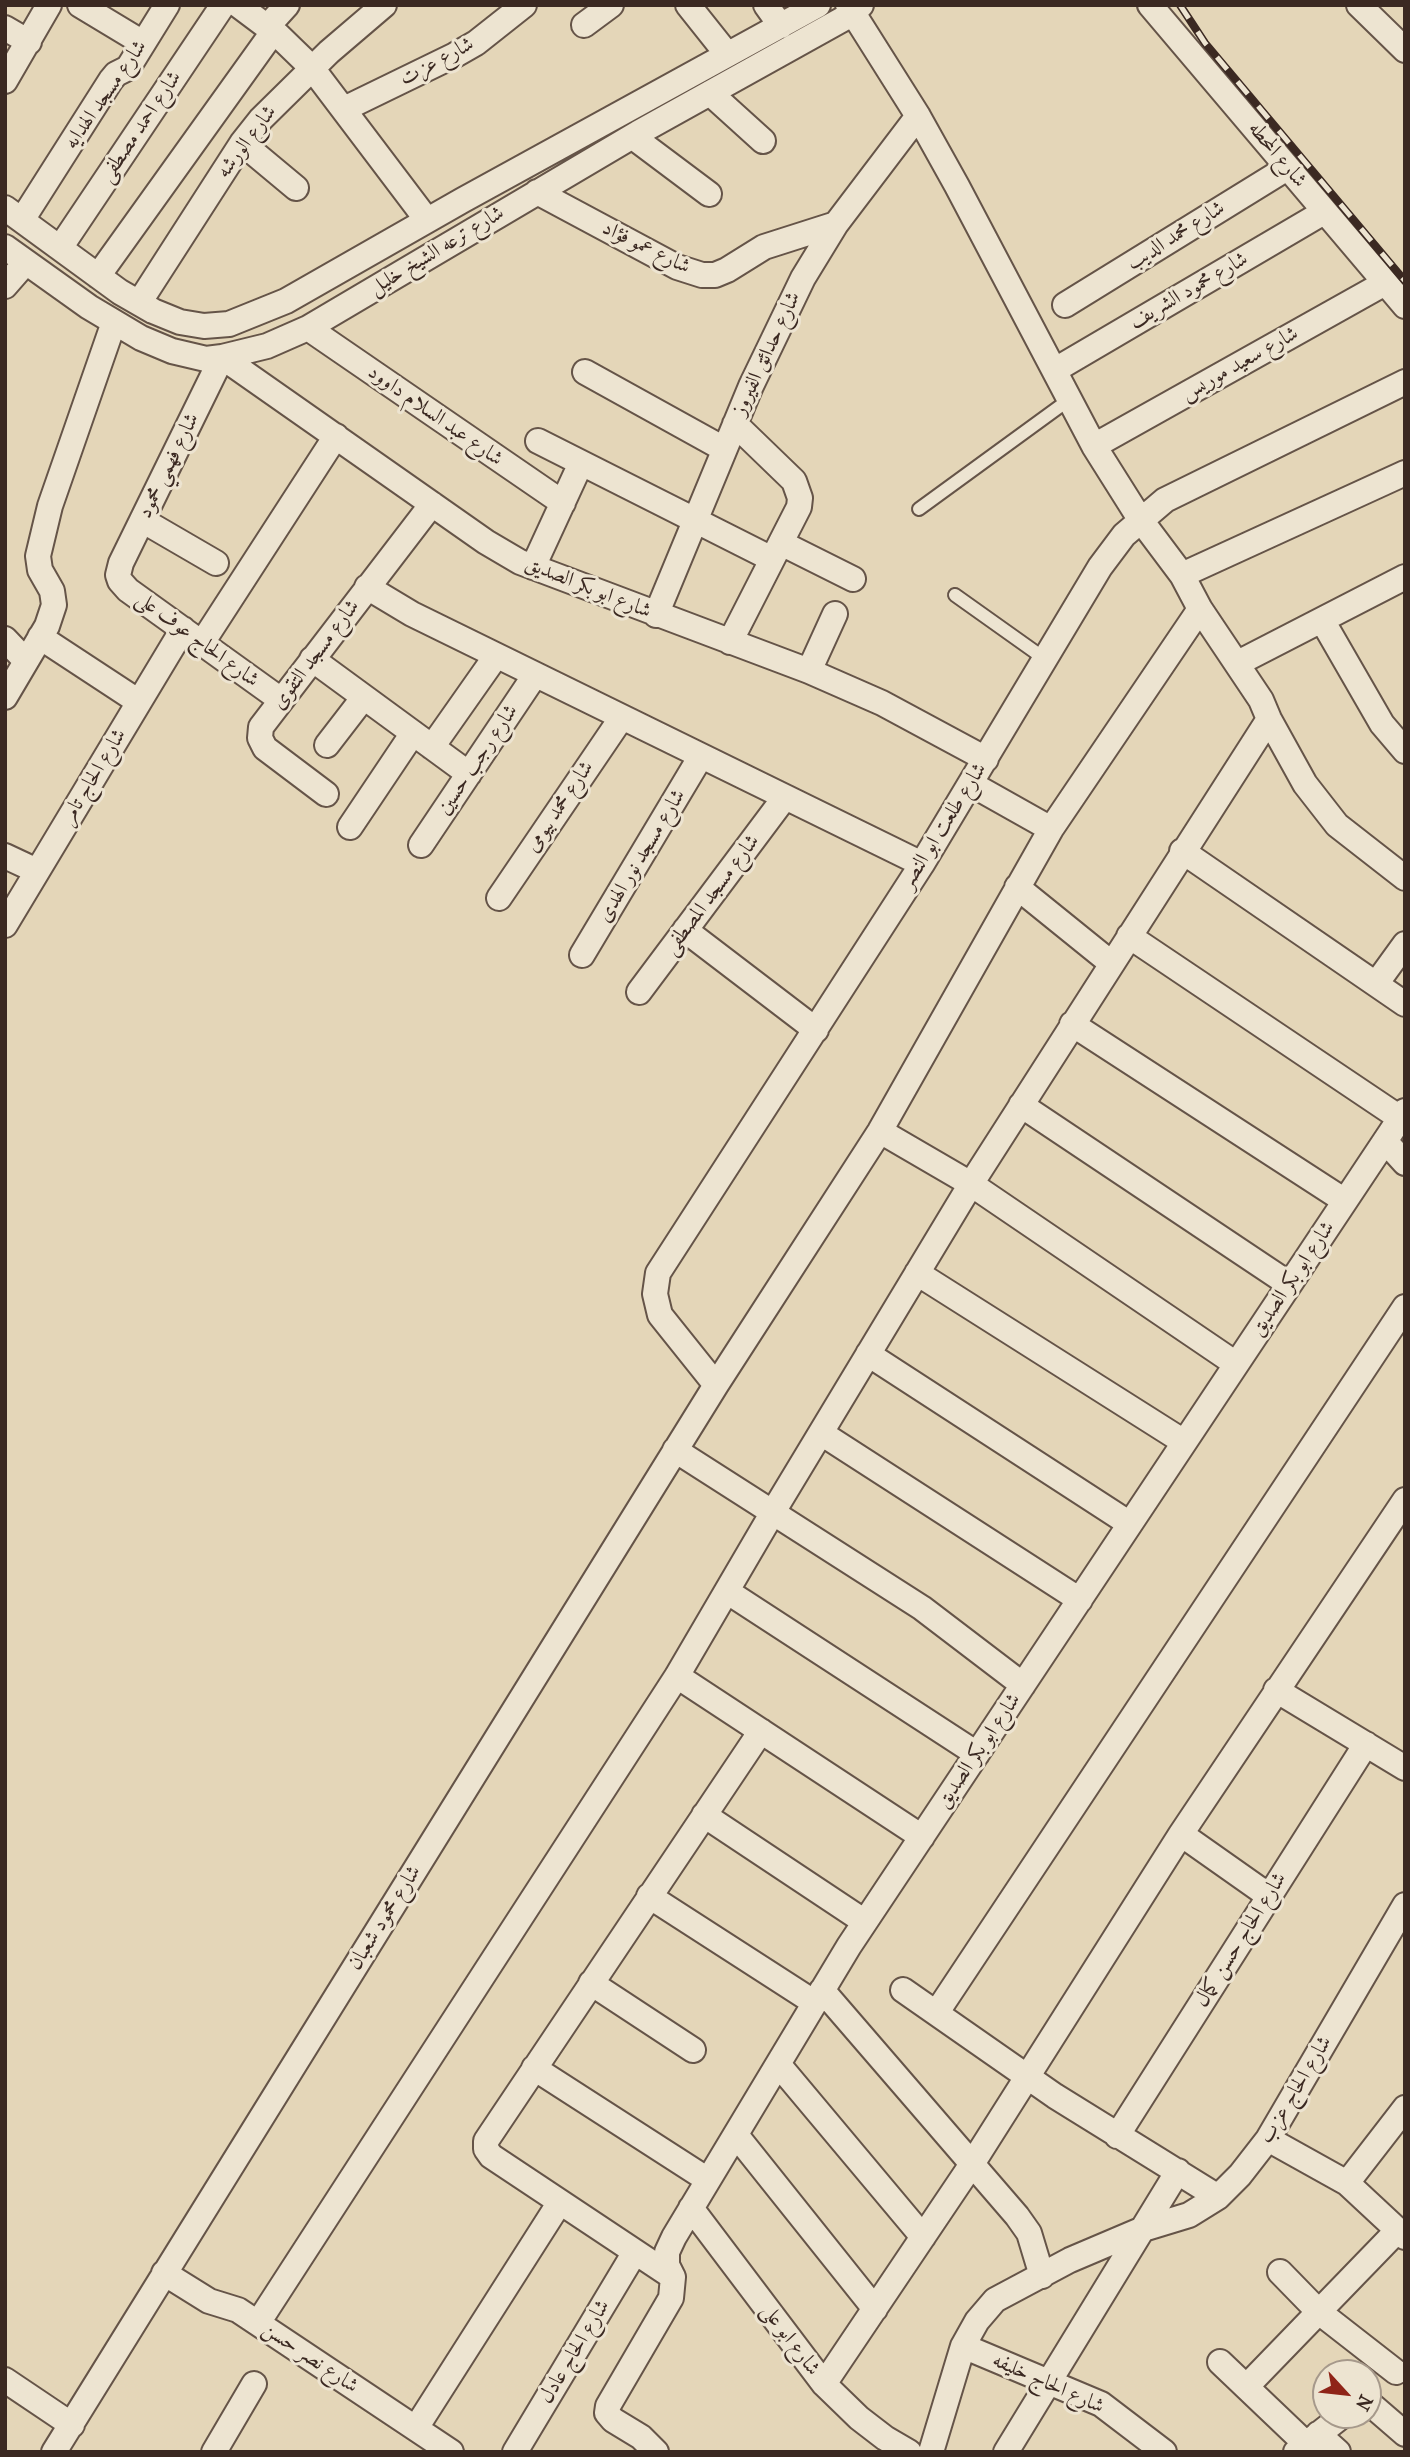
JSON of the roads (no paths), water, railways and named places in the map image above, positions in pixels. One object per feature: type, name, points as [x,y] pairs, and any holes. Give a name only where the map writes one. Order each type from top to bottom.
[{"type":"street","points":[[5,81],[49,5]]},
{"type":"street","points":[[80,5],[143,43]]},
{"type":"street","name":"شارع مسجد الهدايه","points":[[14,214],[114,75],[126,70],[167,5]]},
{"type":"street","name":"شارع احمد مصطفى","points":[[60,248],[223,5]]},
{"type":"street","points":[[238,5],[270,29],[312,68],[427,220]]},
{"type":"street","points":[[98,276],[288,5]]},
{"type":"street","name":"شارع الورشه","points":[[139,303],[242,143],[261,119],[312,68],[384,5]]},
{"type":"street","name":"شارع عزت","points":[[344,109],[476,43],[524,5]]},
{"type":"street","points":[[584,25],[611,5]]},
{"type":"street","points":[[688,5],[727,54]]},
{"type":"street","points":[[766,5],[780,26]]},
{"type":"street","name":"شارع ترعه الشيخ خليل","points":[[14,214],[139,303],[180,322],[204,326],[229,324],[286,301],[427,220],[818,5]]},
{"type":"street","name":"شارع المحطه","points":[[1150,5],[1405,306]]},
{"type":"street","points":[[1363,6],[1405,50]]},
{"type":"street","points":[[854,8],[918,116],[1094,446],[1238,663],[1261,700],[1305,785],[1338,825],[1405,878]]},
{"type":"street","name":"شارع ترعه الشيخ خليل","points":[[5,247],[114,322],[172,351],[206,359],[222,358],[267,346],[308,328],[854,8]]},
{"type":"street","points":[[5,28],[29,42]]},
{"type":"street","points":[[710,93],[763,141]]},
{"type":"street","name":"شارع حدائق الفيروز","points":[[656,615],[774,333],[836,224],[918,116]]},
{"type":"street","points":[[633,136],[709,194]]},
{"type":"street","points":[[242,143],[296,188]]},
{"type":"street","name":"شارع محمد الديب","points":[[1065,305],[1287,168]]},
{"type":"street","name":"شارع عمو فؤاد","points":[[537,192],[677,267],[702,275],[715,275],[764,247],[836,224]]},
{"type":"street","name":"شارع محمود الشريف","points":[[1055,370],[1324,212]]},
{"type":"street","points":[[5,286],[26,262]]},
{"type":"street","name":"شارع سعيد موريس","points":[[1094,446],[1385,283]]},
{"type":"street","points":[[5,697],[40,637],[54,605],[54,598],[40,570],[38,556],[50,506],[114,322]]},
{"type":"street","name":"شارع عبد السلام داوود","points":[[308,328],[563,503]]},
{"type":"street","name":"شارع ابو بكر الصديق","points":[[222,358],[486,542],[533,567],[809,671],[882,703],[986,759]]},
{"type":"street","name":"شارع فهمي محمود","points":[[118,575],[142,520],[222,358]]},
{"type":"street","points":[[585,372],[724,449]]},
{"type":"street","name":"شارع طلعت ابو النصر","points":[[716,1385],[660,1315],[655,1294],[658,1273],[922,864],[1100,567],[1124,535],[1165,500],[1405,382]]},
{"type":"street","points":[[730,642],[799,507],[799,489],[794,481],[735,424]]},
{"type":"street","name":"شارع الحاج تامر","points":[[5,925],[139,702],[192,636],[335,436]]},
{"type":"street","points":[[538,442],[695,520],[853,579]]},
{"type":"street","points":[[533,567],[581,463]]},
{"type":"street","points":[[1182,575],[1405,473]]},
{"type":"street","name":"شارع مسجد التقوى","points":[[326,794],[261,744],[261,727],[432,504]]},
{"type":"street","points":[[142,520],[215,563]]},
{"type":"street","name":"شارع الحاج عوف على","points":[[118,575],[124,586],[281,700]]},
{"type":"street","points":[[1238,663],[1405,577]]},
{"type":"street","points":[[367,587],[397,607],[922,864]]},
{"type":"street","name":"شارع محمود شعبان","points":[[54,2452],[675,1450],[880,1131],[1051,829],[1200,609]]},
{"type":"street","points":[[809,671],[835,614]]},
{"type":"street","points":[[1322,620],[1382,724],[1405,751]]},
{"type":"street","points":[[40,637],[139,702]]},
{"type":"street","points":[[5,639],[26,661]]},
{"type":"street","points":[[350,827],[496,656]]},
{"type":"street","points":[[312,659],[469,774]]},
{"type":"street","name":"شارع رجب حسين","points":[[421,845],[536,675]]},
{"type":"street","points":[[327,746],[364,697]]},
{"type":"street","name":"شارع محمد بيومى","points":[[499,898],[622,717]]},
{"type":"street","points":[[258,2323],[677,1676],[971,1184],[1269,719]]},
{"type":"street","name":"شارع مسجد نور الهدى","points":[[582,955],[701,756]]},
{"type":"street","points":[[971,784],[1051,829]]},
{"type":"street","name":"شارع مسجد المصطفى","points":[[639,992],[785,797]]},
{"type":"street","points":[[1182,851],[1405,1004]]},
{"type":"street","points":[[5,856],[37,871]]},
{"type":"street","points":[[1017,887],[1111,963]]},
{"type":"street","points":[[685,930],[816,1030]]},
{"type":"street","points":[[1129,936],[1403,1115]]},
{"type":"street","points":[[1376,984],[1405,944]]},
{"type":"street","points":[[1072,1024],[1345,1201]]},
{"type":"street","points":[[1021,1105],[1289,1284]]},
{"type":"street","name":"شارع ابو بكر الصديق","points":[[648,2449],[641,2437],[612,2420],[607,2413],[608,2406],[671,2298],[673,2277],[667,2265],[667,2252],[674,2237],[864,1922],[1403,1115]]},
{"type":"street","points":[[880,1131],[971,1184],[1236,1363]]},
{"type":"street","points":[[1385,1142],[1405,1163]]},
{"type":"street","points":[[917,1273],[1184,1442]]},
{"type":"street","points":[[937,2012],[1405,1307]]},
{"type":"street","points":[[869,1354],[1130,1524]]},
{"type":"street","points":[[821,1433],[1080,1600]]},
{"type":"street","points":[[675,1450],[922,1608],[1023,1685]]},
{"type":"street","points":[[824,2384],[972,2164],[1181,1834],[1405,1500]]},
{"type":"street","points":[[728,1592],[977,1754]]},
{"type":"street","points":[[677,1676],[922,1837]]},
{"type":"street","points":[[1276,1690],[1405,1768]]},
{"type":"street","points":[[673,2277],[491,2156],[486,2149],[486,2141],[761,1731]]},
{"type":"street","name":"شارع الحاج حسن كمال","points":[[1117,2136],[1366,1744]]},
{"type":"street","points":[[704,1815],[864,1922]]},
{"type":"street","points":[[1181,1834],[1269,1896]]},
{"type":"street","points":[[649,1896],[818,1997],[972,2164],[1030,2233],[1042,2276]]},
{"type":"street","name":"شارع الحاج عزب","points":[[931,2452],[963,2346],[977,2321],[995,2300],[1070,2260],[1143,2228],[1189,2215],[1218,2197],[1240,2175],[1268,2140],[1405,1905]]},
{"type":"street","points":[[591,1983],[694,2050]]},
{"type":"street","points":[[903,1990],[1117,2136],[1218,2197]]},
{"type":"street","points":[[778,2064],[923,2237]]},
{"type":"street","points":[[534,2068],[708,2180]]},
{"type":"street","points":[[1347,2183],[1403,2114]]},
{"type":"street","points":[[736,2135],[875,2309]]},
{"type":"street","points":[[1246,2387],[1401,2234],[1347,2183],[1268,2140]]},
{"type":"street","points":[[1006,2452],[1178,2171]]},
{"type":"street","points":[[416,2428],[560,2202]]},
{"type":"street","name":"شارع ابو على","points":[[691,2208],[824,2384],[859,2418],[909,2452]]},
{"type":"street","name":"شارع الحاج عادل","points":[[515,2452],[635,2252]]},
{"type":"street","points":[[1280,2272],[1319,2312],[1400,2369],[1382,2384]]},
{"type":"street","name":"شارع نصر حسن","points":[[164,2273],[209,2301],[238,2310],[451,2452]]},
{"type":"street","name":"شارع الحاج خليفه","points":[[963,2346],[1101,2404],[1164,2452]]},
{"type":"street","points":[[1220,2362],[1307,2443],[1338,2452]]},
{"type":"street","points":[[5,2380],[72,2425]]},
{"type":"street","points":[[214,2452],[254,2384]]},
{"type":"street","points":[[1382,2414],[1405,2434]]},
{"type":"street","points":[[1307,2443],[1325,2429]]},
{"type":"lane","points":[[919,509],[1070,399]]},
{"type":"lane","points":[[955,595],[1045,659]]},
{"type":"railway","points":[[1180,5],[1205,43],[1405,281]]}]
